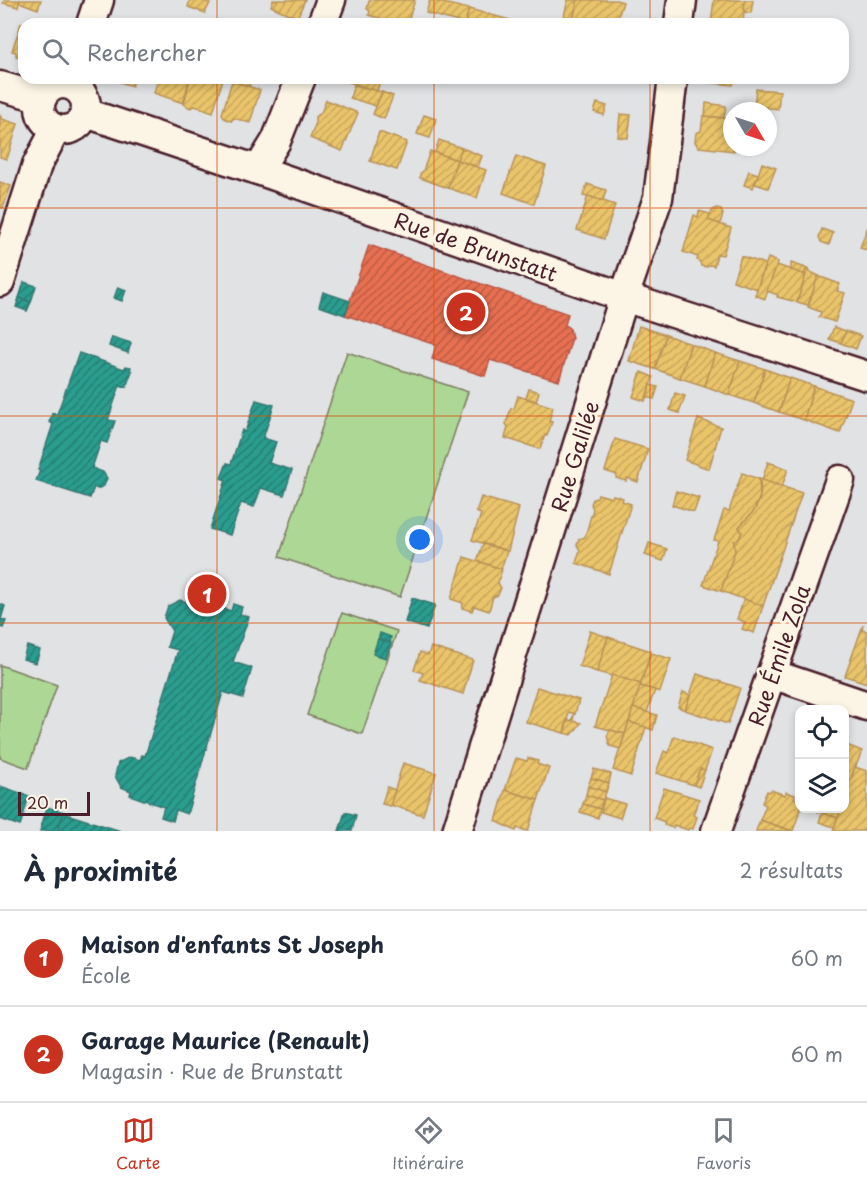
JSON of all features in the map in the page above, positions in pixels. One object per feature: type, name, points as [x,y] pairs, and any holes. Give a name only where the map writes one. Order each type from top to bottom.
[{"type":"street","points":[[93,18],[99,0]]},
{"type":"street","points":[[324,18],[331,0]]},
{"type":"street","points":[[680,18],[682,0]]},
{"type":"street","points":[[64,84],[51,88],[42,98],[41,113],[44,120],[56,129],[71,129],[78,125],[86,113],[85,99],[73,84]]},
{"type":"street","points":[[258,170],[276,141],[299,84]]},
{"type":"street","name":"Rue Galilée","points":[[457,831],[624,297],[658,198],[672,84]]},
{"type":"street","points":[[0,86],[42,98]]},
{"type":"street","name":"Rue de Brunstatt","points":[[86,113],[624,297],[867,376]]},
{"type":"street","points":[[0,282],[37,165],[56,129]]},
{"type":"street","name":"Rue Émile Zola","points":[[716,831],[840,480]]},
{"type":"street","points":[[772,674],[867,706]]},
{"type":"green space","points":[[347,352],[468,392],[400,597],[279,557]]},
{"type":"green space","points":[[342,613],[397,631],[362,734],[307,715]]},
{"type":"green space","points":[[0,665],[57,685],[28,768],[0,758]]},
{"type":"building: Logements","points":[[4,0],[20,0],[18,7],[3,3]]},
{"type":"building: Logements","points":[[20,0],[41,0],[38,9],[19,2]]},
{"type":"building: Logements","points":[[190,0],[210,3],[205,13],[188,7]]},
{"type":"building: Logements","points":[[273,0],[305,0],[297,18],[271,6]]},
{"type":"building: Logements","points":[[415,0],[409,18],[379,18],[369,15],[370,11],[367,9],[369,1]]},
{"type":"building: Logements","points":[[430,0],[469,9],[467,18],[444,18],[426,13]]},
{"type":"building: Logements","points":[[568,0],[578,0],[573,18],[564,16]]},
{"type":"building: Logements","points":[[578,0],[623,2],[618,18],[573,18]]},
{"type":"building: Logements","points":[[714,0],[745,0],[744,18],[712,18]]},
{"type":"building: Logements","points":[[745,0],[753,0],[751,13],[744,12]]},
{"type":"building: Logements","points":[[469,9],[503,18],[467,18]]},
{"type":"building: Logements","points":[[18,32],[18,57],[16,52],[12,51]]},
{"type":"building: Logements","points":[[156,84],[188,84],[183,103],[154,93]]},
{"type":"building: Logements","points":[[189,84],[221,84],[213,112],[195,106],[190,108],[184,104]]},
{"type":"building: Logements","points":[[231,84],[241,84],[260,90],[250,123],[234,118],[231,121],[224,118],[222,114]]},
{"type":"building: Logements","points":[[354,84],[379,84],[377,91]]},
{"type":"building: Logements","points":[[354,85],[382,92],[376,106],[350,98]]},
{"type":"building: Logements","points":[[756,89],[780,91],[778,109],[777,102],[754,102]]},
{"type":"building: Logements","points":[[382,92],[393,96],[384,119],[373,114]]},
{"type":"building: Logements","points":[[326,100],[358,113],[342,151],[310,138],[315,125],[315,117],[321,113]]},
{"type":"building: Logements","points":[[597,103],[607,106],[604,115],[594,112]]},
{"type":"building: Logements","points":[[706,103],[723,106],[723,118],[705,116]]},
{"type":"building: Logements","points":[[620,114],[631,115],[628,138],[618,137]]},
{"type":"building: Logements","points":[[0,115],[2,119],[18,124],[7,159],[0,157]]},
{"type":"building: Logements","points":[[424,115],[436,119],[430,138],[417,134]]},
{"type":"building: Logements","points":[[703,116],[723,118],[723,150],[699,147],[695,142],[696,133],[701,131]]},
{"type":"building: Logements","points":[[379,132],[407,142],[397,170],[370,161]]},
{"type":"building: Logements","points":[[439,140],[462,148],[457,160],[435,152]]},
{"type":"building: Logements","points":[[462,148],[482,156],[478,167],[457,160]]},
{"type":"building: Logements","points":[[430,151],[457,160],[448,188],[420,178]]},
{"type":"building: Logements","points":[[516,156],[546,166],[534,204],[503,193]]},
{"type":"building: Logements","points":[[457,160],[486,170],[477,198],[448,188]]},
{"type":"building: Logements","points":[[762,163],[776,168],[768,188],[755,184]]},
{"type":"building: Logements","points":[[749,171],[758,174],[753,188],[744,185]]},
{"type":"building: Logements","points":[[0,182],[11,186],[3,208],[0,207]]},
{"type":"building: Logements","points":[[587,184],[606,190],[603,201],[583,196]]},
{"type":"building: Logements","points":[[588,196],[615,205],[604,239],[577,230]]},
{"type":"building: Logements","points":[[716,208],[723,214],[720,224],[708,220]]},
{"type":"building: Logements","points":[[699,211],[710,214],[708,220],[731,228],[723,255],[717,254],[714,266],[701,266],[697,260],[698,257],[683,252],[694,215],[698,217]]},
{"type":"building: Logements","points":[[867,228],[867,250],[860,248]]},
{"type":"building: Logements","points":[[822,229],[833,233],[829,245],[821,242],[819,237]]},
{"type":"building: Logements","points":[[741,256],[765,264],[757,289],[733,281]]},
{"type":"building: Logements","points":[[768,258],[778,262],[765,299],[755,295]]},
{"type":"building: Logements","points":[[791,263],[809,269],[804,275],[791,270]]},
{"type":"building: Logements","points":[[777,265],[806,275],[797,302],[777,297],[778,295],[767,291]]},
{"type":"building: Logements","points":[[806,270],[819,276],[808,305],[797,302]]},
{"type":"building: Logements","points":[[818,276],[840,284],[837,291],[845,293],[835,322],[819,317],[821,312],[808,307]]},
{"type":"building: Logements","points":[[639,326],[666,335],[655,369],[629,361]]},
{"type":"building: Logements","points":[[834,327],[846,331],[841,343],[829,339]]},
{"type":"building: Logements","points":[[846,331],[861,336],[856,349],[841,343]]},
{"type":"building: Logements","points":[[666,335],[691,344],[680,378],[655,369]]},
{"type":"building: Logements","points":[[691,344],[715,353],[705,386],[680,378]]},
{"type":"building: Logements","points":[[715,353],[740,361],[729,395],[705,386]]},
{"type":"building: Logements","points":[[740,361],[765,369],[754,403],[729,395]]},
{"type":"building: Logements","points":[[765,369],[790,378],[779,412],[754,403]]},
{"type":"building: Logements","points":[[641,372],[653,377],[645,401],[633,397]]},
{"type":"building: Logements","points":[[790,378],[814,386],[804,420],[779,412]]},
{"type":"building: Logements","points":[[650,385],[658,387],[654,399],[647,397]]},
{"type":"building: Logements","points":[[814,386],[852,399],[840,433],[804,420]]},
{"type":"building: Logements","points":[[529,389],[539,392],[536,401],[526,398]]},
{"type":"building: Logements","points":[[675,393],[685,396],[679,413],[670,410]]},
{"type":"building: Logements","points":[[518,396],[553,407],[549,421],[552,422],[540,449],[505,438],[508,427],[506,424]]},
{"type":"building: Logements","points":[[698,419],[721,427],[709,469],[685,460]]},
{"type":"building: Logements","points":[[615,439],[648,449],[638,482],[627,478],[626,481],[616,478],[617,475],[605,471]]},
{"type":"building: Logements","points":[[768,462],[788,469],[782,487],[762,480]]},
{"type":"building: Logements","points":[[742,473],[759,479],[760,496],[754,511],[739,527],[742,532],[739,539],[734,541],[735,551],[721,591],[703,585],[718,541],[714,540],[724,510],[729,511]]},
{"type":"building: Logements","points":[[759,479],[802,493],[763,606],[721,591],[735,551],[734,541],[739,539],[742,532],[739,527],[754,511],[759,501],[761,490]]},
{"type":"building: Logements","points":[[676,491],[699,498],[694,512],[672,505]]},
{"type":"building: Logements","points":[[598,494],[623,498],[622,501],[631,504],[609,574],[576,563],[580,550],[577,545],[579,539],[585,537],[593,509],[591,504]]},
{"type":"building: Logements","points":[[481,497],[519,508],[508,551],[472,540],[481,514],[476,512]]},
{"type":"building: Logements","points":[[649,543],[667,549],[663,561],[645,555]]},
{"type":"building: Logements","points":[[483,544],[507,551],[501,569],[477,561]]},
{"type":"building: Logements","points":[[464,557],[502,569],[498,583],[501,588],[498,595],[493,597],[489,611],[474,606],[472,611],[462,608],[463,603],[451,599]]},
{"type":"building: Logements","points":[[744,599],[763,606],[754,633],[742,629],[745,622],[737,619]]},
{"type":"building: Logements","points":[[863,625],[862,630],[867,631],[867,683],[845,676]]},
{"type":"building: Logements","points":[[590,631],[608,637],[597,672],[579,666]]},
{"type":"building: Logements","points":[[608,637],[651,651],[641,684],[597,672]]},
{"type":"building: Logements","points":[[431,647],[473,660],[463,694],[420,680],[423,673],[414,670],[420,652],[428,655]]},
{"type":"building: Logements","points":[[651,653],[671,659],[660,692],[640,686]]},
{"type":"building: Logements","points":[[697,674],[740,688],[728,724],[685,710]]},
{"type":"building: Logements","points":[[612,675],[641,684],[625,734],[595,726]]},
{"type":"building: Logements","points":[[640,686],[655,690],[647,712],[633,708]]},
{"type":"building: Logements","points":[[537,687],[579,700],[575,714],[569,712],[564,733],[526,722]]},
{"type":"building: Logements","points":[[683,692],[690,695],[685,710],[678,707]]},
{"type":"building: Logements","points":[[633,708],[657,715],[653,730],[629,722]]},
{"type":"building: Logements","points":[[574,714],[573,721],[581,723],[572,735],[564,733],[568,720],[571,721]]},
{"type":"building: Logements","points":[[629,722],[646,727],[631,776],[613,770]]},
{"type":"building: Logements","points":[[610,730],[625,734],[620,749],[610,746],[607,736]]},
{"type":"building: Logements","points":[[674,736],[712,750],[705,770],[700,769],[694,785],[656,773],[664,751],[668,753]]},
{"type":"building: Logements","points":[[849,746],[862,751],[849,781]]},
{"type":"building: Logements","points":[[516,758],[538,761],[537,764],[549,768],[538,800],[505,790]]},
{"type":"building: Logements","points":[[403,763],[436,773],[423,815],[390,805]]},
{"type":"building: Logements","points":[[855,767],[867,771],[867,831],[833,831],[839,813],[849,813],[849,784]]},
{"type":"building: Logements","points":[[594,769],[611,774],[609,783],[591,778]]},
{"type":"building: Logements","points":[[700,769],[705,770],[699,787],[694,785]]},
{"type":"building: Logements","points":[[591,778],[609,783],[606,792],[588,786]]},
{"type":"building: Logements","points":[[588,786],[606,792],[603,800],[586,795]]},
{"type":"building: Logements","points":[[387,787],[395,790],[390,806],[382,804]]},
{"type":"building: Logements","points":[[664,788],[699,799],[693,815],[697,817],[693,829],[688,830],[674,825],[673,828],[654,818]]},
{"type":"building: Logements","points":[[505,790],[538,800],[528,831],[517,828],[516,831],[496,821]]},
{"type":"building: Logements","points":[[771,790],[785,795],[786,792],[795,795],[795,813],[799,813],[793,831],[760,820],[766,805],[762,803],[767,791]]},
{"type":"building: Logements","points":[[586,795],[603,800],[600,809],[583,804]]},
{"type":"building: Logements","points":[[604,798],[625,804],[620,818],[601,812]]},
{"type":"building: Logements","points":[[583,804],[600,809],[598,818],[580,812]]},
{"type":"building: Logements","points":[[821,813],[840,813],[838,818]]},
{"type":"building: Logements","points":[[822,813],[838,818],[834,827],[819,822]]},
{"type":"building: Logements","points":[[760,820],[792,831],[756,831]]},
{"type":"building: Commerces","points":[[369,245],[568,314],[565,325],[570,329],[572,338],[559,381],[490,360],[485,376],[432,359],[436,345],[345,315]]},
{"type":"building: Écoles","points":[[24,282],[36,286],[31,302],[19,298]]},
{"type":"building: Écoles","points":[[118,287],[126,290],[122,301],[114,298]]},
{"type":"building: Écoles","points":[[323,292],[350,301],[345,315],[319,306]]},
{"type":"building: Écoles","points":[[19,298],[31,302],[27,311],[16,307]]},
{"type":"building: Écoles","points":[[112,337],[131,343],[128,353],[109,346]]},
{"type":"building: Écoles","points":[[79,353],[124,369],[126,366],[131,367],[132,371],[126,387],[120,385],[108,420],[115,421],[107,443],[101,441],[92,468],[103,472],[107,478],[104,486],[97,489],[94,487],[90,498],[36,481],[53,424],[49,422],[52,413],[57,414]]},
{"type":"building: Écoles","points":[[256,400],[274,405],[263,438],[276,442],[269,463],[292,470],[284,495],[261,488],[254,507],[241,503],[230,535],[210,529],[226,480],[221,478],[227,463],[231,464],[242,430],[245,432]]},
{"type":"building: Écoles","points":[[192,598],[231,611],[233,604],[242,607],[240,614],[249,617],[233,662],[252,668],[243,698],[223,692],[187,814],[176,810],[173,821],[161,817],[164,807],[130,795],[131,791],[121,787],[115,776],[118,763],[130,757],[140,760],[142,755],[145,756],[178,650],[167,647],[172,631],[164,618],[168,606],[180,600],[190,603]]},
{"type":"building: Écoles","points":[[412,598],[435,605],[427,629],[405,622]]},
{"type":"building: Écoles","points":[[0,604],[5,606],[1,619],[6,621],[3,628],[0,627]]},
{"type":"building: Écoles","points":[[380,633],[391,637],[390,643],[378,640]]},
{"type":"building: Écoles","points":[[378,639],[391,643],[386,658],[373,654]]},
{"type":"building: Écoles","points":[[27,646],[40,650],[36,663],[23,659]]},
{"type":"building: Écoles","points":[[0,786],[29,796],[20,826],[0,819]]},
{"type":"building: Écoles","points":[[47,807],[64,812],[58,831],[40,831]]},
{"type":"building: Écoles","points":[[345,812],[356,815],[352,831],[339,831]]},
{"type":"building: Écoles","points":[[63,813],[121,831],[58,830]]},
{"type":"place","name":"Garage Maurice (Renault)","points":[[466,312]]},
{"type":"place","name":"Maison d'enfants St Joseph","points":[[207,594]]}]
